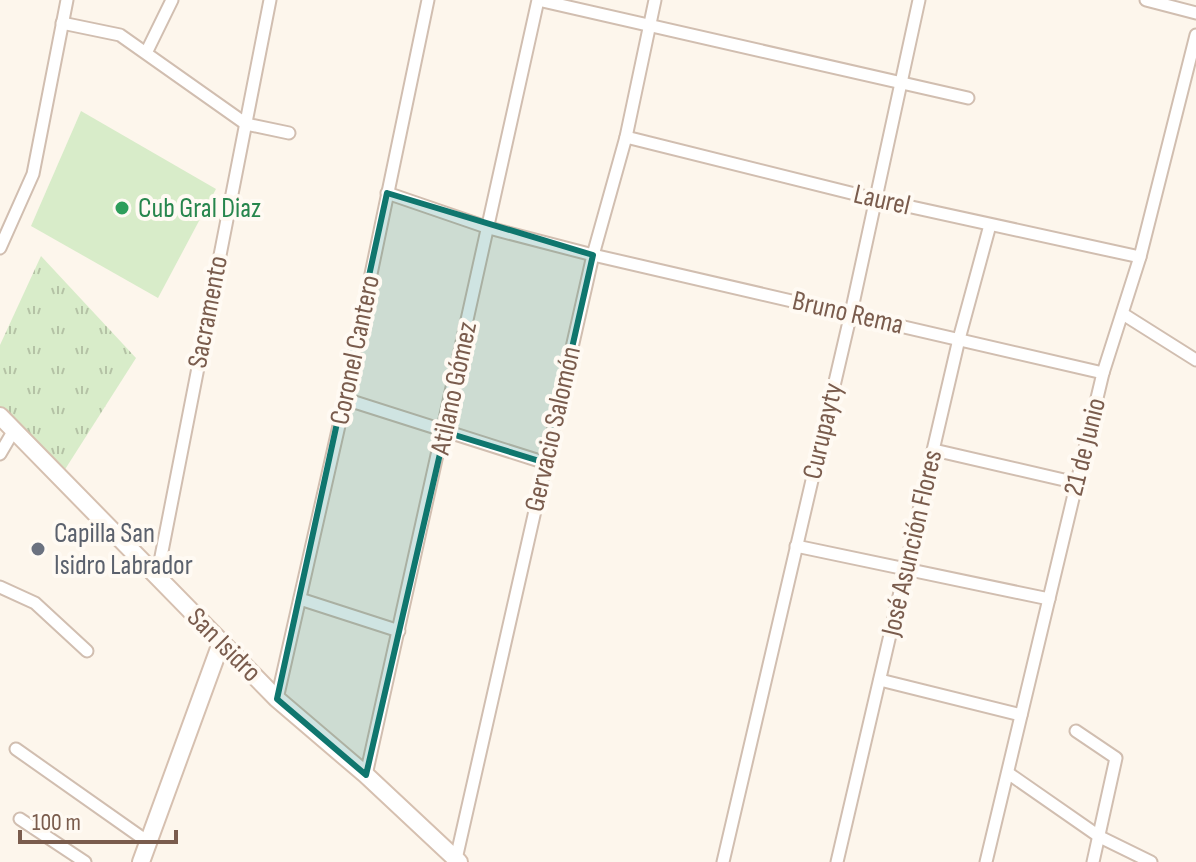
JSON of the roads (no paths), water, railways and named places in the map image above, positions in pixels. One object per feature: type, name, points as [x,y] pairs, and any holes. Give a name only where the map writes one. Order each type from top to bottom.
[{"type":"street","points":[[0,248],[33,174],[67,0]]},
{"type":"street","points":[[147,51],[172,0]]},
{"type":"street","name":"Sacramento","points":[[157,577],[270,0]]},
{"type":"street","name":"Coronel Cantero","points":[[277,699],[345,399],[428,0]]},
{"type":"street","points":[[538,0],[968,98]]},
{"type":"street","name":"Atilano Gómez","points":[[366,775],[445,432],[538,0]]},
{"type":"street","name":"Gervacio Salomón","points":[[457,861],[593,255],[626,137],[655,0]]},
{"type":"street","name":"Curupayty","points":[[723,862],[851,313],[919,0]]},
{"type":"street","points":[[1146,0],[1196,13]]},
{"type":"street","points":[[62,23],[120,35],[147,51],[201,95],[246,124],[289,133]]},
{"type":"street","name":"21 de Junio","points":[[986,862],[1103,373],[1190,83],[1196,35]]},
{"type":"street","name":"Laurel","points":[[626,137],[875,199],[1140,257]]},
{"type":"street","name":"Bruno Rema","points":[[387,193],[489,228],[593,255],[1103,373]]},
{"type":"street","name":"José Asunción Flores","points":[[837,862],[959,339],[990,225]]},
{"type":"street","points":[[1123,314],[1196,360]]},
{"type":"street","points":[[345,399],[546,463]]},
{"type":"street","name":"San Isidro","points":[[0,416],[277,699],[366,775],[457,861]]},
{"type":"street","points":[[0,454],[14,430]]},
{"type":"street","points":[[934,450],[1077,483]]},
{"type":"street","points":[[796,546],[906,566],[1049,599]]},
{"type":"street","points":[[0,587],[35,603],[87,651]]},
{"type":"street","points":[[300,599],[399,631]]},
{"type":"street","points":[[141,862],[221,643]]},
{"type":"street","points":[[880,680],[1021,715]]},
{"type":"street","points":[[1076,731],[1116,758],[1093,862]]},
{"type":"street","points":[[16,749],[148,842]]},
{"type":"street","points":[[1008,773],[1100,837],[1151,862]]},
{"type":"street","points":[[20,819],[85,862]]},
{"type":"place","name":"Cub Gral Diaz","points":[[122,208]]},
{"type":"place","name":"Capilla San Isidro Labrador","points":[[38,549]]}]
